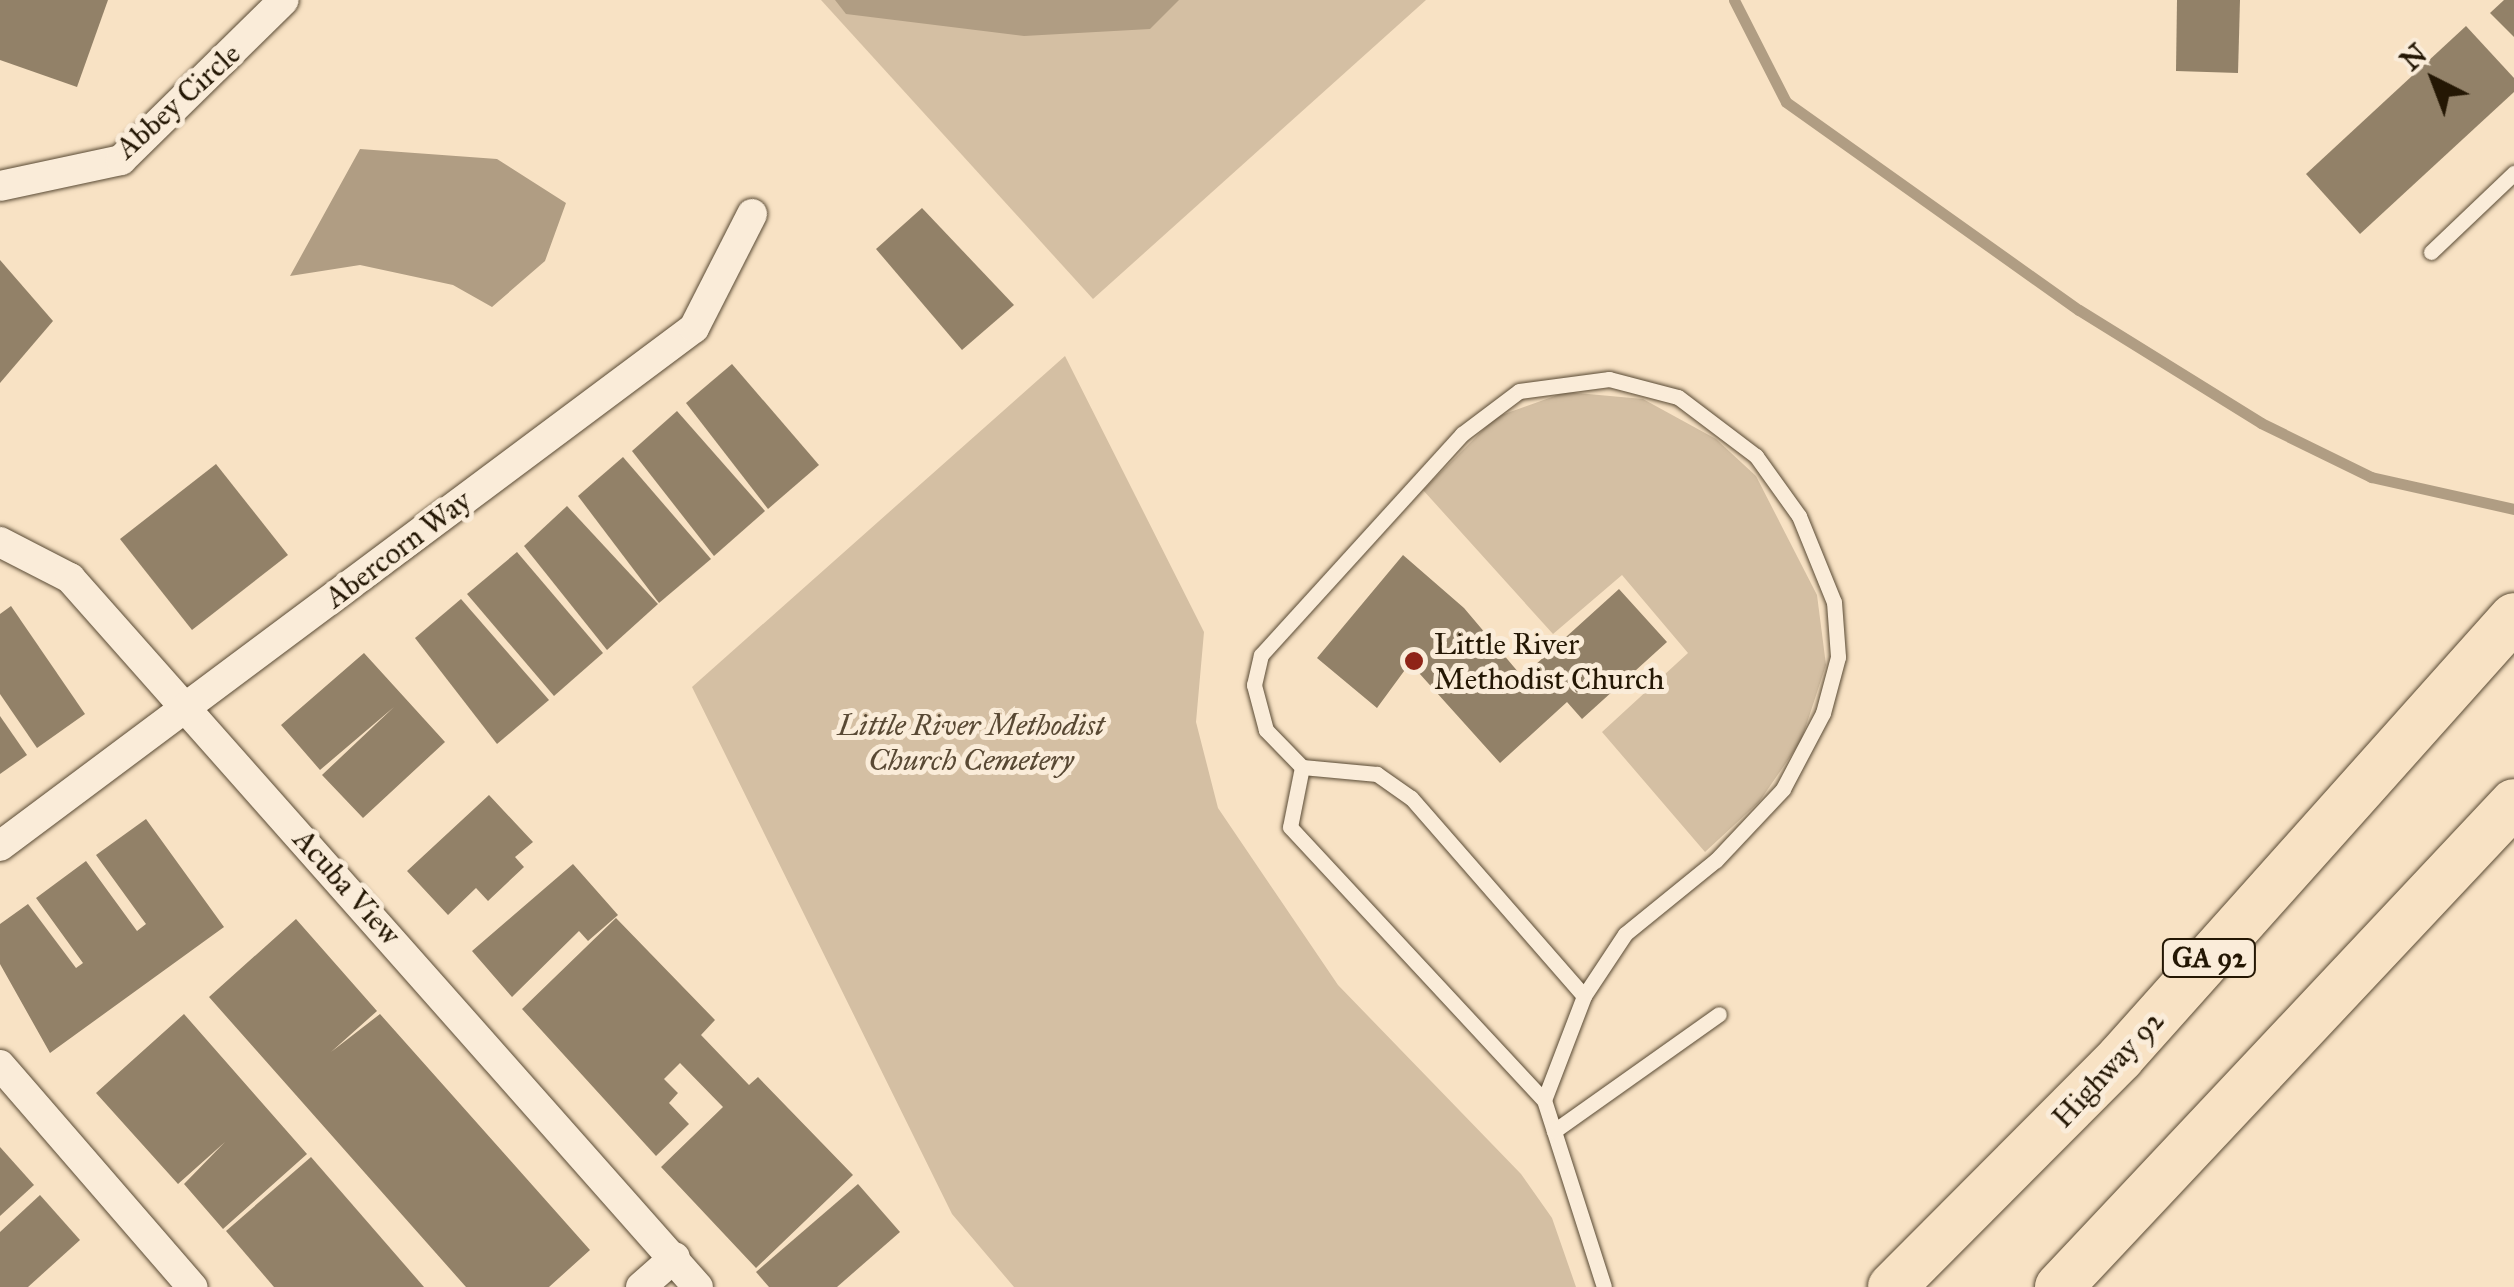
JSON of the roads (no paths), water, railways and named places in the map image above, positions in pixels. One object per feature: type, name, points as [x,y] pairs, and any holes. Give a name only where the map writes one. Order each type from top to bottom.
[{"type":"main road","name":"Highway 92","points":[[1892,1287],[2120,1058],[2514,617]]},
{"type":"main road","points":[[2059,1287],[2514,803]]},
{"type":"street","name":"Abbey Circle","points":[[0,186],[17,189],[121,160],[284,0]]},
{"type":"street","name":"Abercorn Way","points":[[0,846],[694,328],[752,214]]},
{"type":"street","name":"Acuba View","points":[[0,542],[70,578],[698,1287]]},
{"type":"street","points":[[0,1065],[192,1287]]},
{"type":"street","points":[[642,1287],[675,1257]]},
{"type":"lane","points":[[2431,252],[2514,173]]},
{"type":"lane","points":[[1544,1100],[1584,996],[1625,934],[1716,860],[1783,789],[1823,713],[1838,657],[1834,602],[1799,516],[1756,456],[1678,398],[1609,379],[1518,391],[1462,434],[1261,655],[1254,685],[1266,730],[1302,767],[1377,774],[1412,798],[1584,996]]},
{"type":"lane","points":[[1302,767],[1290,827],[1544,1100],[1604,1287]]},
{"type":"lane","points":[[1554,1131],[1719,1014]]},
{"type":"waterway","points":[[1734,0],[1786,102],[2079,310],[2261,423],[2371,477],[2514,509]]},
{"type":"place","name":"Little River Methodist Church","points":[[1414,661]]},
{"type":"park label","name":"Little River Methodist Church Cemetery","points":[[971,742]]}]
